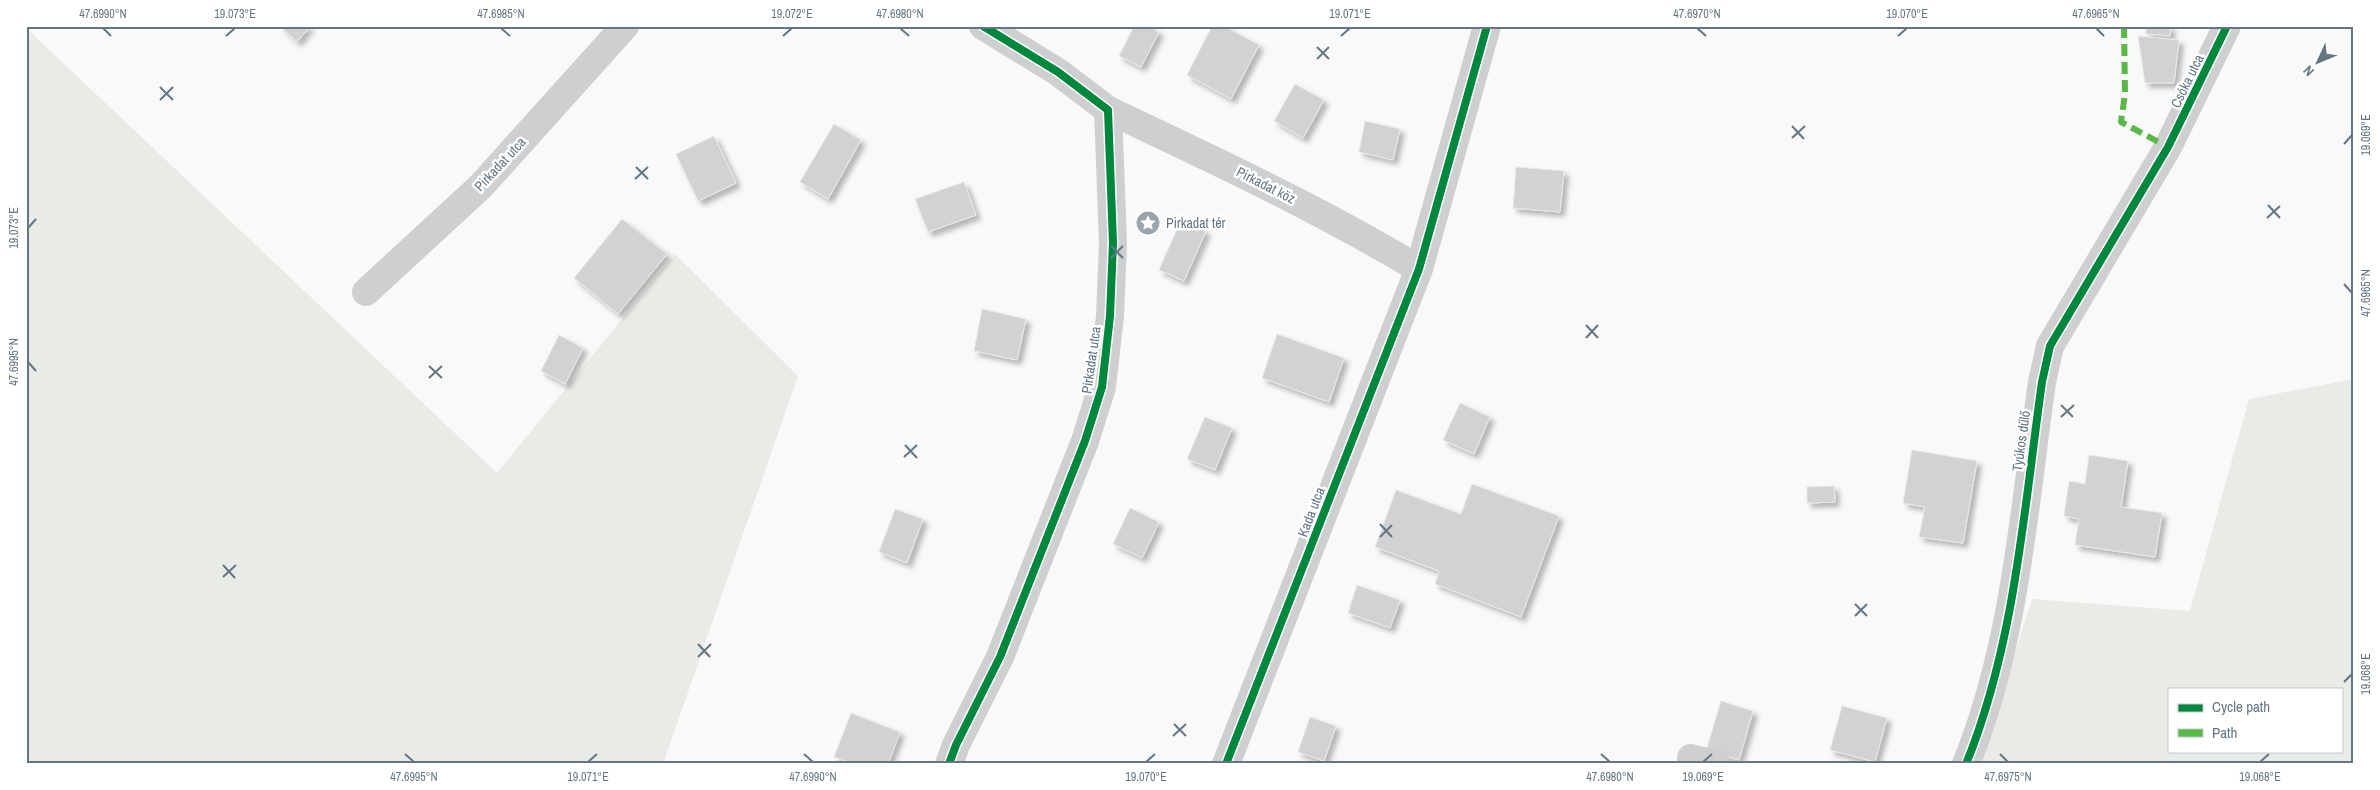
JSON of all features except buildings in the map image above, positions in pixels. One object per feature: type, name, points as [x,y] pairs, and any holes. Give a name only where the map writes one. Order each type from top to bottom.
[{"type":"street","name":"Pirkadat utca","points":[[366,292],[481,186],[624,26]]},
{"type":"street","points":[[983,26],[1058,72],[1108,110]]},
{"type":"street","name":"Kada utca","points":[[1226,764],[1419,269],[1487,26]]},
{"type":"street","name":"Csóka utca","points":[[2168,147],[2228,26]]},
{"type":"street","name":"Pirkadat utca","points":[[949,764],[956,745],[1000,657],[1086,441],[1102,387],[1110,316],[1113,243],[1108,110]]},
{"type":"street","name":"Pirkadat köz","points":[[1108,110],[1252,177],[1351,228],[1419,269]]},
{"type":"street","name":"Tyúkos dűlő","points":[[1966,764],[1974,744],[2003,639],[2042,382],[2050,346],[2168,147]]},
{"type":"shaded area","points":[[26,28],[497,473],[675,254],[798,376],[663,764],[26,764]]},
{"type":"shaded area","points":[[2354,379],[2354,764],[1980,764],[2032,599],[2190,611],[2249,399]]},
{"type":"marked path","points":[[2124,26],[2125,94],[2121,122],[2168,147]]},
{"type":"cycle path","points":[[949,764],[956,745],[1000,657],[1085,441],[1102,387],[1110,316],[1113,243],[1108,110],[1058,72],[983,26]]},
{"type":"cycle path","points":[[1226,764],[1419,269],[1487,26]]},
{"type":"cycle path","points":[[1966,764],[1983,718],[2007,624],[2016,576],[2042,382],[2050,346],[2168,147],[2227,26]]},
{"type":"place","name":"Pirkadat tér","points":[[1148,223]]}]
